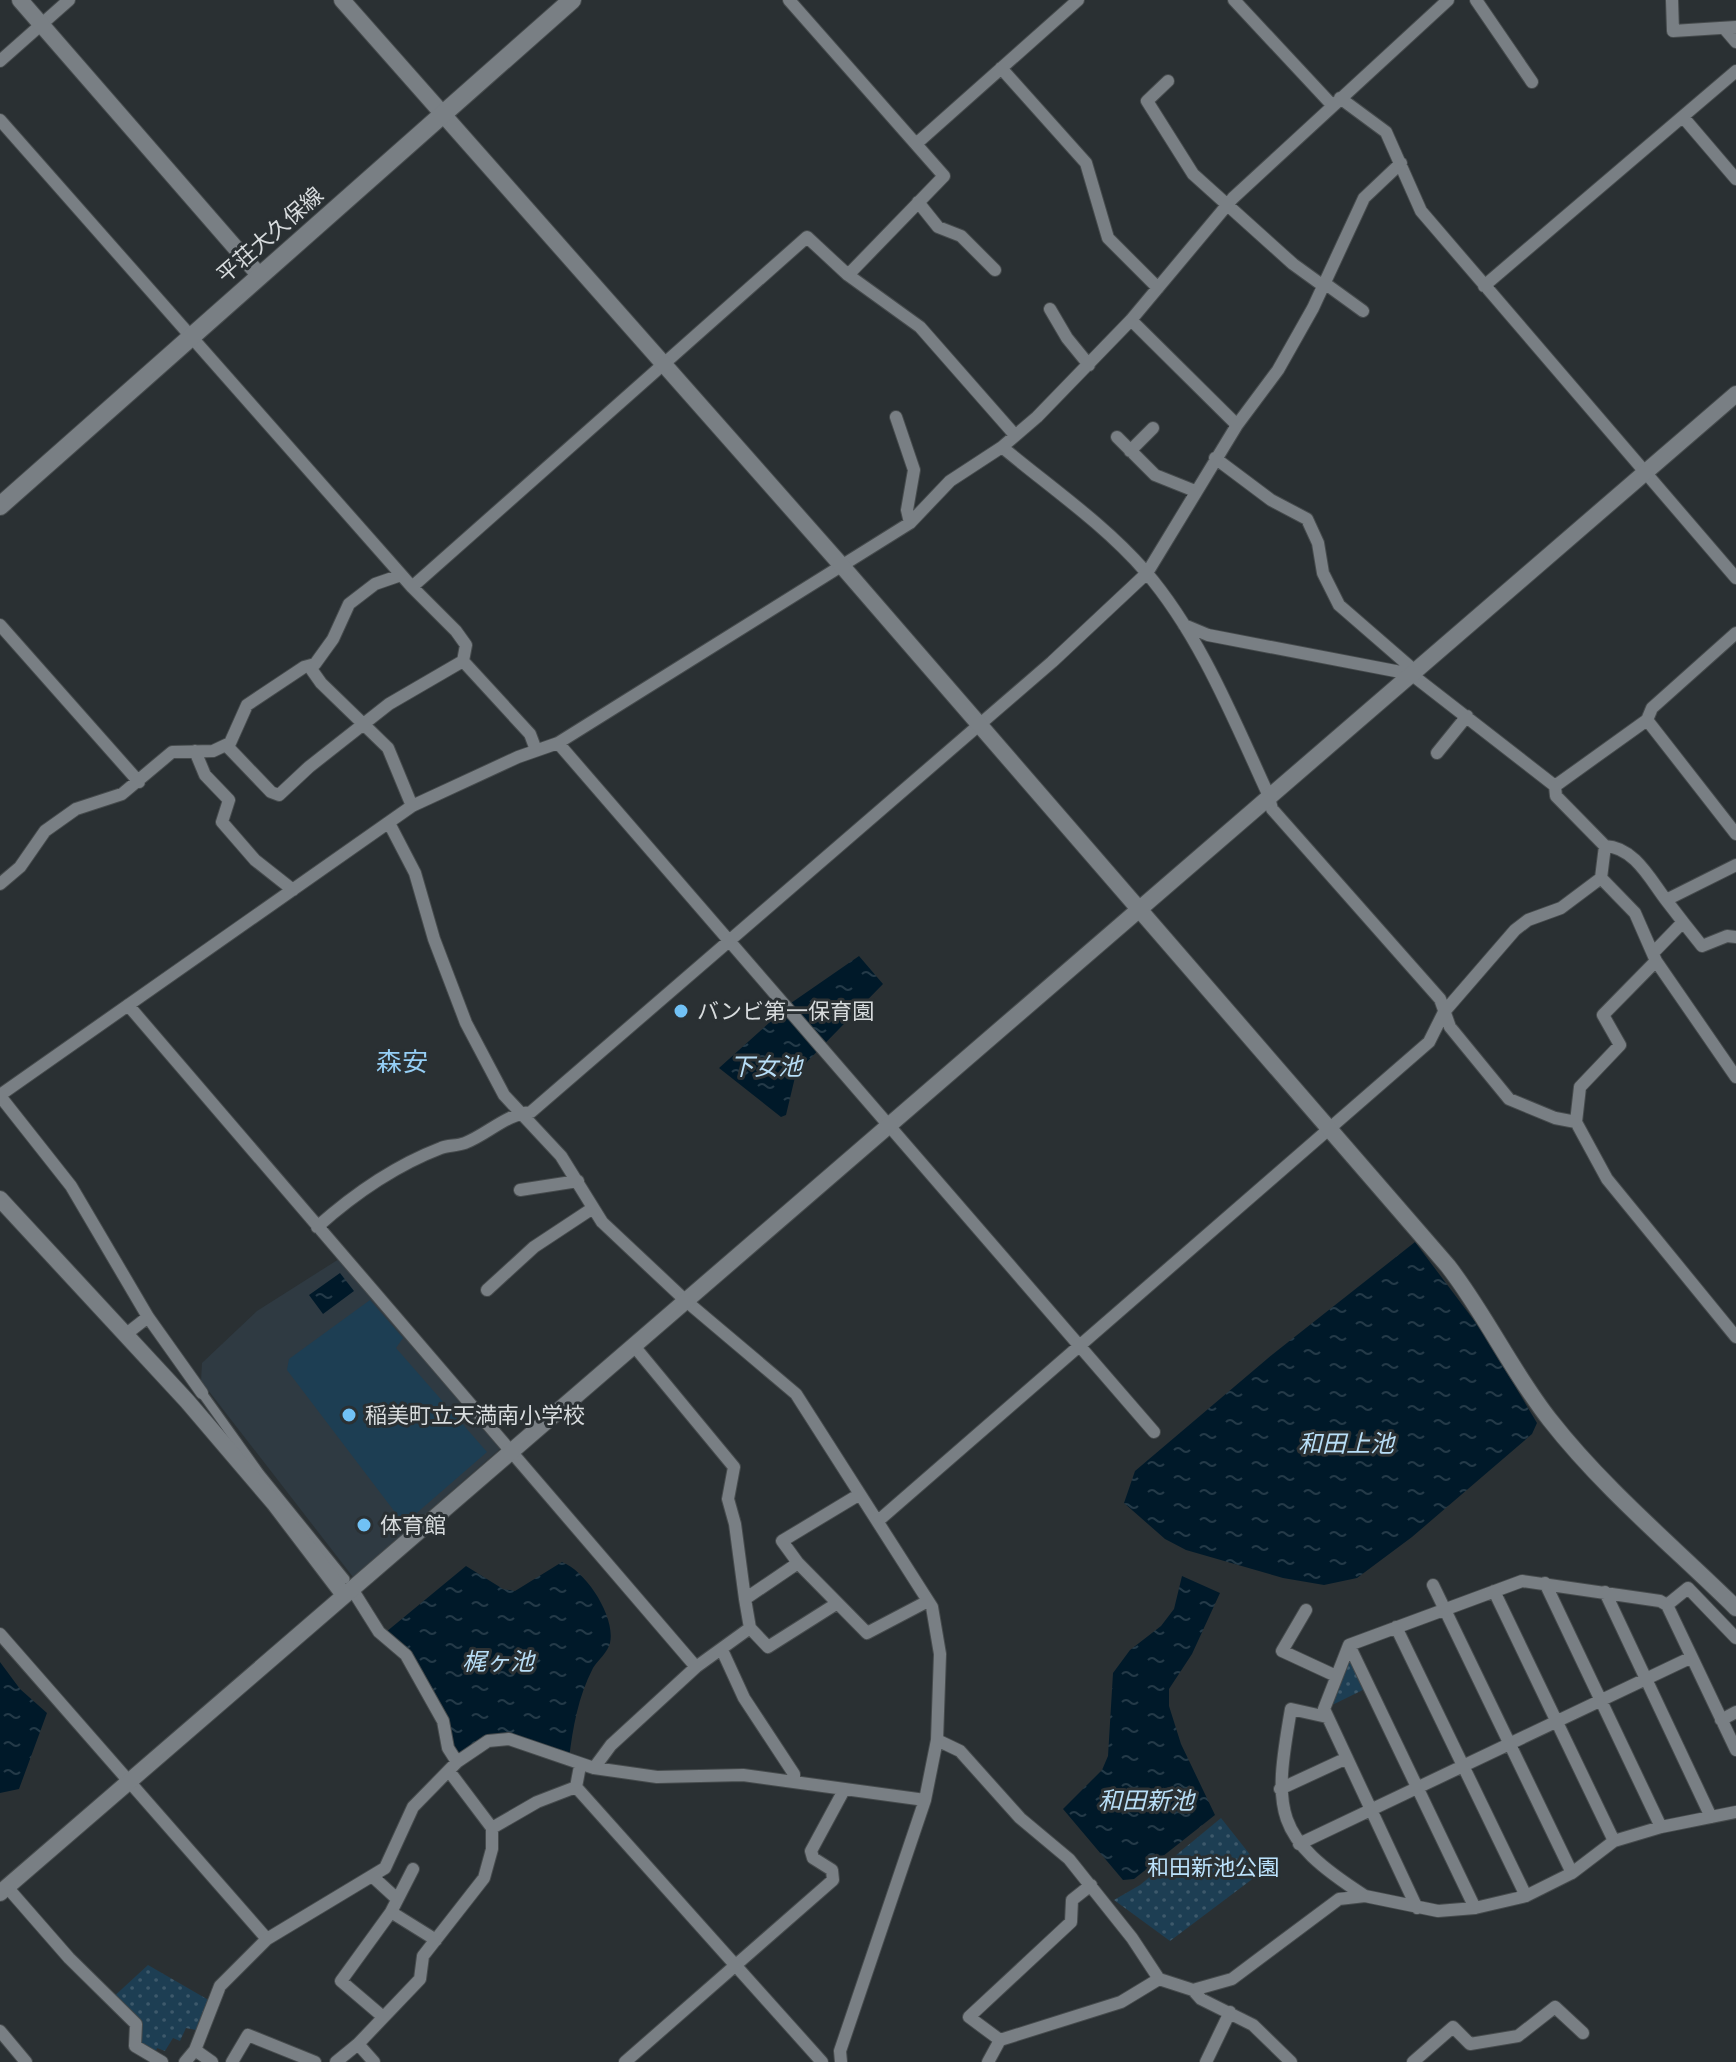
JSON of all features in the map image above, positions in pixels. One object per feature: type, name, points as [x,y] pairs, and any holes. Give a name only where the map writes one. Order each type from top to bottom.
[{"type":"main road","name":"平荘大久保線","points":[[0,506],[572,0]]},
{"type":"street","points":[[20,0],[260,276]]},
{"type":"street","points":[[0,61],[69,0]]},
{"type":"street","points":[[342,0],[665,364],[1331,1128],[1457,1277],[1481,1309],[1548,1418],[1582,1460],[1736,1608]]},
{"type":"street","points":[[789,0],[944,176],[848,275]]},
{"type":"street","points":[[916,144],[1078,0]]},
{"type":"street","points":[[1234,0],[1336,102],[1386,132],[1421,211],[1736,578]]},
{"type":"street","points":[[336,2062],[358,2044],[420,1979],[423,1956],[484,1878],[492,1849],[492,1828],[453,1766],[443,1721],[406,1655],[379,1632],[260,1474],[148,1317],[71,1186],[0,1096],[412,806],[558,743],[910,523],[950,481],[1002,447],[1037,417],[1131,320],[1229,203],[1448,0]]},
{"type":"street","points":[[1476,0],[1532,82]]},
{"type":"street","points":[[1672,0],[1673,31],[1730,28],[1736,42]]},
{"type":"street","points":[[1001,68],[1086,163],[1108,238],[1158,288]]},
{"type":"street","points":[[1484,286],[1736,71]]},
{"type":"street","points":[[1168,81],[1147,101],[1193,174],[1229,203],[1293,264],[1363,311]]},
{"type":"street","points":[[1683,117],[1736,179]]},
{"type":"street","points":[[0,120],[401,575],[456,631],[466,645],[463,661]]},
{"type":"street","points":[[317,1227],[371,1184],[444,1147],[464,1144],[520,1113],[531,1112],[1052,662],[1147,573],[1215,458],[1278,370],[1364,198],[1401,163]]},
{"type":"street","points":[[918,202],[938,227],[961,236],[995,270]]},
{"type":"street","points":[[412,587],[807,237],[848,275],[920,327],[1014,434]]},
{"type":"street","points":[[1050,309],[1089,365]]},
{"type":"street","points":[[1131,320],[1237,425]]},
{"type":"street","points":[[162,2062],[135,2046],[136,2024],[4,1890],[347,1588],[634,1346],[1268,794],[1736,394]]},
{"type":"street","points":[[896,417],[914,470],[907,510],[910,523]]},
{"type":"street","points":[[1130,451],[1153,428]]},
{"type":"street","points":[[1117,437],[1155,475],[1195,491]]},
{"type":"street","points":[[1002,447],[1116,541],[1147,573],[1184,625],[1268,794],[1272,809],[1440,999],[1450,1027],[1509,1099],[1555,1118],[1576,1122]]},
{"type":"street","points":[[1215,458],[1271,500],[1307,519],[1318,543],[1323,573],[1339,605],[1413,672],[1555,786],[1556,796],[1605,846],[1621,847],[1632,856],[1702,946],[1727,936],[1736,937]]},
{"type":"street","points":[[0,884],[20,867],[39,839],[76,809],[122,794],[172,752],[213,751],[226,745],[240,725],[247,705],[315,664],[333,639],[349,604],[375,584],[401,575]]},
{"type":"street","points":[[0,625],[139,782]]},
{"type":"street","points":[[1184,625],[1208,635],[1413,672]]},
{"type":"street","points":[[1555,786],[1647,720],[1652,708],[1736,633]]},
{"type":"street","points":[[226,745],[271,792],[279,795],[362,725],[427,679],[463,661]]},
{"type":"street","points":[[463,661],[530,734],[536,750]]},
{"type":"street","points":[[309,666],[321,683],[388,748],[412,806]]},
{"type":"street","points":[[1437,753],[1467,716]]},
{"type":"street","points":[[1647,720],[1736,834]]},
{"type":"street","points":[[558,743],[887,1128],[1154,1432]]},
{"type":"street","points":[[195,751],[205,775],[229,800],[222,822],[255,860],[293,890]]},
{"type":"street","points":[[389,823],[415,873],[434,939],[466,1023],[496,1083],[561,1156],[602,1222],[686,1301],[796,1394],[928,1601],[940,1654],[937,1740],[925,1800],[840,2051],[841,2062]]},
{"type":"street","points":[[878,1521],[1429,1042],[1444,1012],[1515,930],[1528,920],[1561,908],[1601,878],[1605,846]]},
{"type":"street","points":[[1666,900],[1736,865]]},
{"type":"street","points":[[1601,878],[1635,913],[1654,957],[1736,1077]]},
{"type":"street","points":[[1683,922],[1603,1015],[1620,1045],[1580,1087],[1576,1122],[1607,1179],[1736,1337]]},
{"type":"street","points":[[128,1005],[696,1667]]},
{"type":"street","points":[[520,1190],[578,1181]]},
{"type":"street","points":[[0,1199],[235,1458],[347,1588]]},
{"type":"street","points":[[487,1290],[534,1247],[593,1208]]},
{"type":"street","points":[[125,1335],[148,1317]]},
{"type":"street","points":[[634,1346],[734,1467],[728,1499],[735,1524],[750,1628],[768,1647],[836,1604]]},
{"type":"street","points":[[860,1494],[782,1541],[798,1563],[867,1633],[928,1601]]},
{"type":"street","points":[[745,1599],[798,1563]]},
{"type":"street","points":[[1417,1908],[1324,1709],[1349,1645],[1522,1581],[1605,1592],[1667,1605]]},
{"type":"street","points":[[1545,1583],[1661,1827]]},
{"type":"street","points":[[1433,1585],[1572,1873]]},
{"type":"street","points":[[1667,1605],[1688,1588],[1736,1638]]},
{"type":"street","points":[[1494,1591],[1554,1722],[1614,1841]]},
{"type":"street","points":[[1605,1592],[1711,1817]]},
{"type":"street","points":[[1667,1605],[1736,1750]]},
{"type":"street","points":[[1306,1610],[1282,1651],[1336,1676]]},
{"type":"street","points":[[1396,1627],[1526,1896]]},
{"type":"street","points":[[594,1768],[611,1745],[696,1667],[750,1628]]},
{"type":"street","points":[[0,1634],[131,1780],[267,1939]]},
{"type":"street","points":[[1349,1645],[1475,1908]]},
{"type":"street","points":[[722,1650],[744,1698],[794,1774],[794,1781]]},
{"type":"street","points":[[1299,1844],[1690,1658]]},
{"type":"street","points":[[1327,1717],[1291,1709],[1280,1789],[1288,1830],[1328,1872],[1365,1896]]},
{"type":"street","points":[[1721,1720],[1736,1712]]},
{"type":"street","points":[[185,2062],[195,2050],[220,1986],[267,1939],[385,1868],[413,1807],[453,1766],[488,1741],[509,1739],[580,1766],[657,1777],[743,1775],[925,1800]]},
{"type":"street","points":[[937,1740],[960,1751],[1020,1818],[1069,1859],[1132,1938],[1159,1979],[1193,1990],[1201,1999],[1253,2025],[1291,2062]]},
{"type":"street","points":[[1280,1789],[1347,1758]]},
{"type":"street","points":[[576,1787],[580,1766]]},
{"type":"street","points":[[492,1828],[537,1802],[576,1787]]},
{"type":"street","points":[[576,1787],[822,2062]]},
{"type":"street","points":[[625,2062],[833,1880],[832,1870],[813,1858],[811,1851],[844,1790]]},
{"type":"street","points":[[1193,1990],[1232,1979],[1339,1899],[1365,1896],[1438,1911],[1475,1908],[1526,1896],[1572,1873],[1614,1841],[1661,1827],[1736,1812]]},
{"type":"street","points":[[382,2016],[341,1981],[391,1912],[413,1869]]},
{"type":"street","points":[[372,1876],[396,1898]]},
{"type":"street","points":[[1000,2040],[969,2017],[1071,1922],[1072,1900],[1091,1885]]},
{"type":"street","points":[[391,1912],[436,1940]]},
{"type":"street","points":[[988,2062],[1000,2040],[1121,2002],[1159,1979]]},
{"type":"street","points":[[1413,2062],[1453,2027],[1470,2044],[1501,2040],[1518,2036],[1555,2007],[1583,2033]]},
{"type":"street","points":[[1206,2062],[1230,2012]]},
{"type":"street","points":[[0,2031],[26,2062]]},
{"type":"street","points":[[232,2062],[248,2035],[315,2062]]},
{"type":"street","points":[[358,2044],[374,2062]]},
{"type":"street","points":[[195,2050],[212,2062]]},
{"type":"shaded area","name":"稲美町立天満南小学校","points":[[339,1259],[500,1449],[353,1577],[201,1381],[202,1363],[257,1311]]},
{"type":"green space","points":[[370,1300],[403,1338],[396,1348],[487,1452],[404,1524],[287,1370],[289,1359]]},
{"type":"green space","points":[[1344,1652],[1369,1687],[1324,1709]]},
{"type":"green space","name":"和田新池公園","points":[[1221,1818],[1263,1871],[1170,1941],[1114,1900],[1140,1885]]},
{"type":"green space","points":[[148,1965],[212,2002],[201,2031],[186,2028],[180,2041],[173,2038],[165,2051],[157,2048],[154,2057],[134,2043],[136,2024],[110,2000]]},
{"type":"water","name":"下女池","points":[[859,956],[883,984],[796,1073],[786,1115],[781,1117],[719,1068],[791,1003]]},
{"type":"water","name":"和田上池","points":[[1415,1242],[1482,1331],[1537,1423],[1532,1434],[1412,1537],[1357,1578],[1324,1585],[1283,1578],[1186,1550],[1165,1539],[1124,1503],[1135,1471],[1273,1354]]},
{"type":"water","points":[[340,1273],[354,1291],[323,1314],[309,1295]]},
{"type":"water","name":"梶ヶ池","points":[[562,1562],[580,1575],[597,1596],[611,1632],[609,1646],[593,1668],[583,1690],[569,1759],[526,1739],[504,1735],[478,1743],[461,1753],[454,1751],[386,1632],[466,1566],[503,1589],[515,1591]]},
{"type":"water","name":"和田新池","points":[[1182,1576],[1220,1593],[1192,1654],[1169,1689],[1169,1706],[1181,1744],[1215,1815],[1134,1879],[1123,1880],[1063,1809],[1102,1770],[1108,1756],[1113,1673],[1130,1650],[1161,1626],[1174,1609]]},
{"type":"water","points":[[0,1662],[20,1689],[47,1713],[19,1789],[0,1793]]},
{"type":"place","name":"バンビ第一保育園","points":[[681,1011]]},
{"type":"place","name":"稲美町立天満南小学校","points":[[349,1415]]},
{"type":"place","name":"体育館","points":[[364,1525]]},
{"type":"district","name":"森安","points":[[402,1062]]}]
